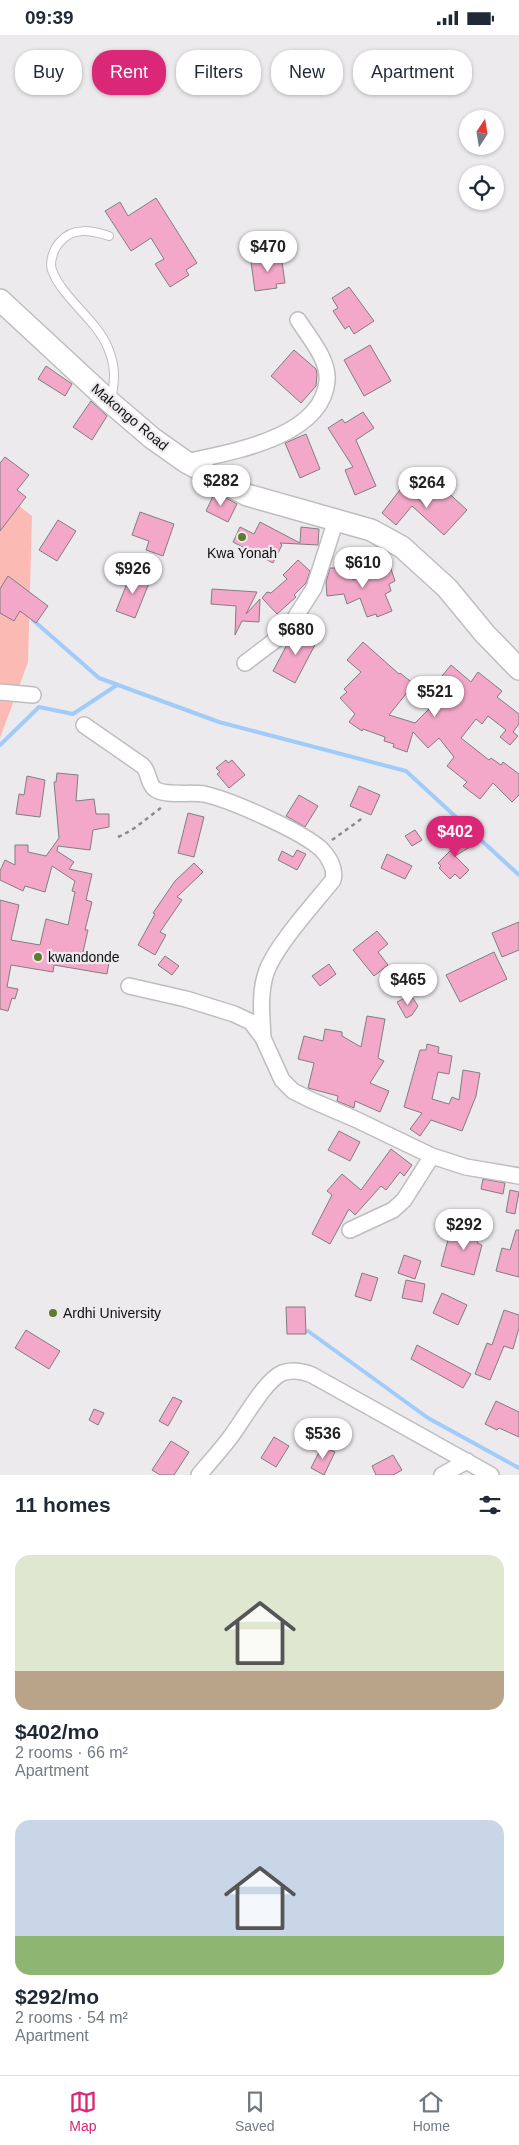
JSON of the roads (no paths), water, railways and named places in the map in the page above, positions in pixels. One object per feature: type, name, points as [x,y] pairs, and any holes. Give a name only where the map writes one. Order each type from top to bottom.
[{"type":"street","name":"Makongo Road","points":[[0,300],[110,402],[152,438],[186,462],[247,495],[371,530],[402,547],[447,587],[485,634],[519,669]]},
{"type":"street","points":[[186,462],[246,447],[284,434],[299,426],[320,403],[328,381],[325,369],[320,353],[298,320]]},
{"type":"street","points":[[245,663],[286,631],[314,588],[336,520]]},
{"type":"street","points":[[0,692],[33,695]]},
{"type":"street","points":[[84,725],[143,766],[148,771],[151,785],[155,789],[166,792],[186,792],[224,800],[284,827],[321,849],[329,859],[335,873],[333,880],[272,959],[266,973],[262,990],[263,1038]]},
{"type":"street","points":[[129,986],[186,999],[234,1014],[251,1022],[263,1038],[282,1080],[293,1091],[432,1156],[466,1167],[519,1177]]},
{"type":"street","points":[[350,1230],[392,1210],[404,1200],[432,1156]]},
{"type":"street","points":[[199,1475],[229,1439],[271,1380],[281,1373],[291,1371],[302,1371],[312,1375],[491,1475]]},
{"type":"street","points":[[442,1475],[467,1461]]},
{"type":"lane","points":[[109,236],[86,229],[69,235],[60,241],[55,249],[52,270],[107,345],[114,362],[116,376],[110,402]]},
{"type":"waterway","points":[[33,620],[99,678],[219,722],[406,771],[519,875]]},
{"type":"waterway","points":[[0,745],[39,707],[73,714],[117,685]]},
{"type":"waterway","points":[[308,1331],[428,1418],[519,1468]]},
{"type":"place","name":"Kwa Yonah","points":[[242,537]]},
{"type":"place","name":"kwandonde","points":[[38,957]]},
{"type":"place","name":"Ardhi University","points":[[53,1313]]}]
